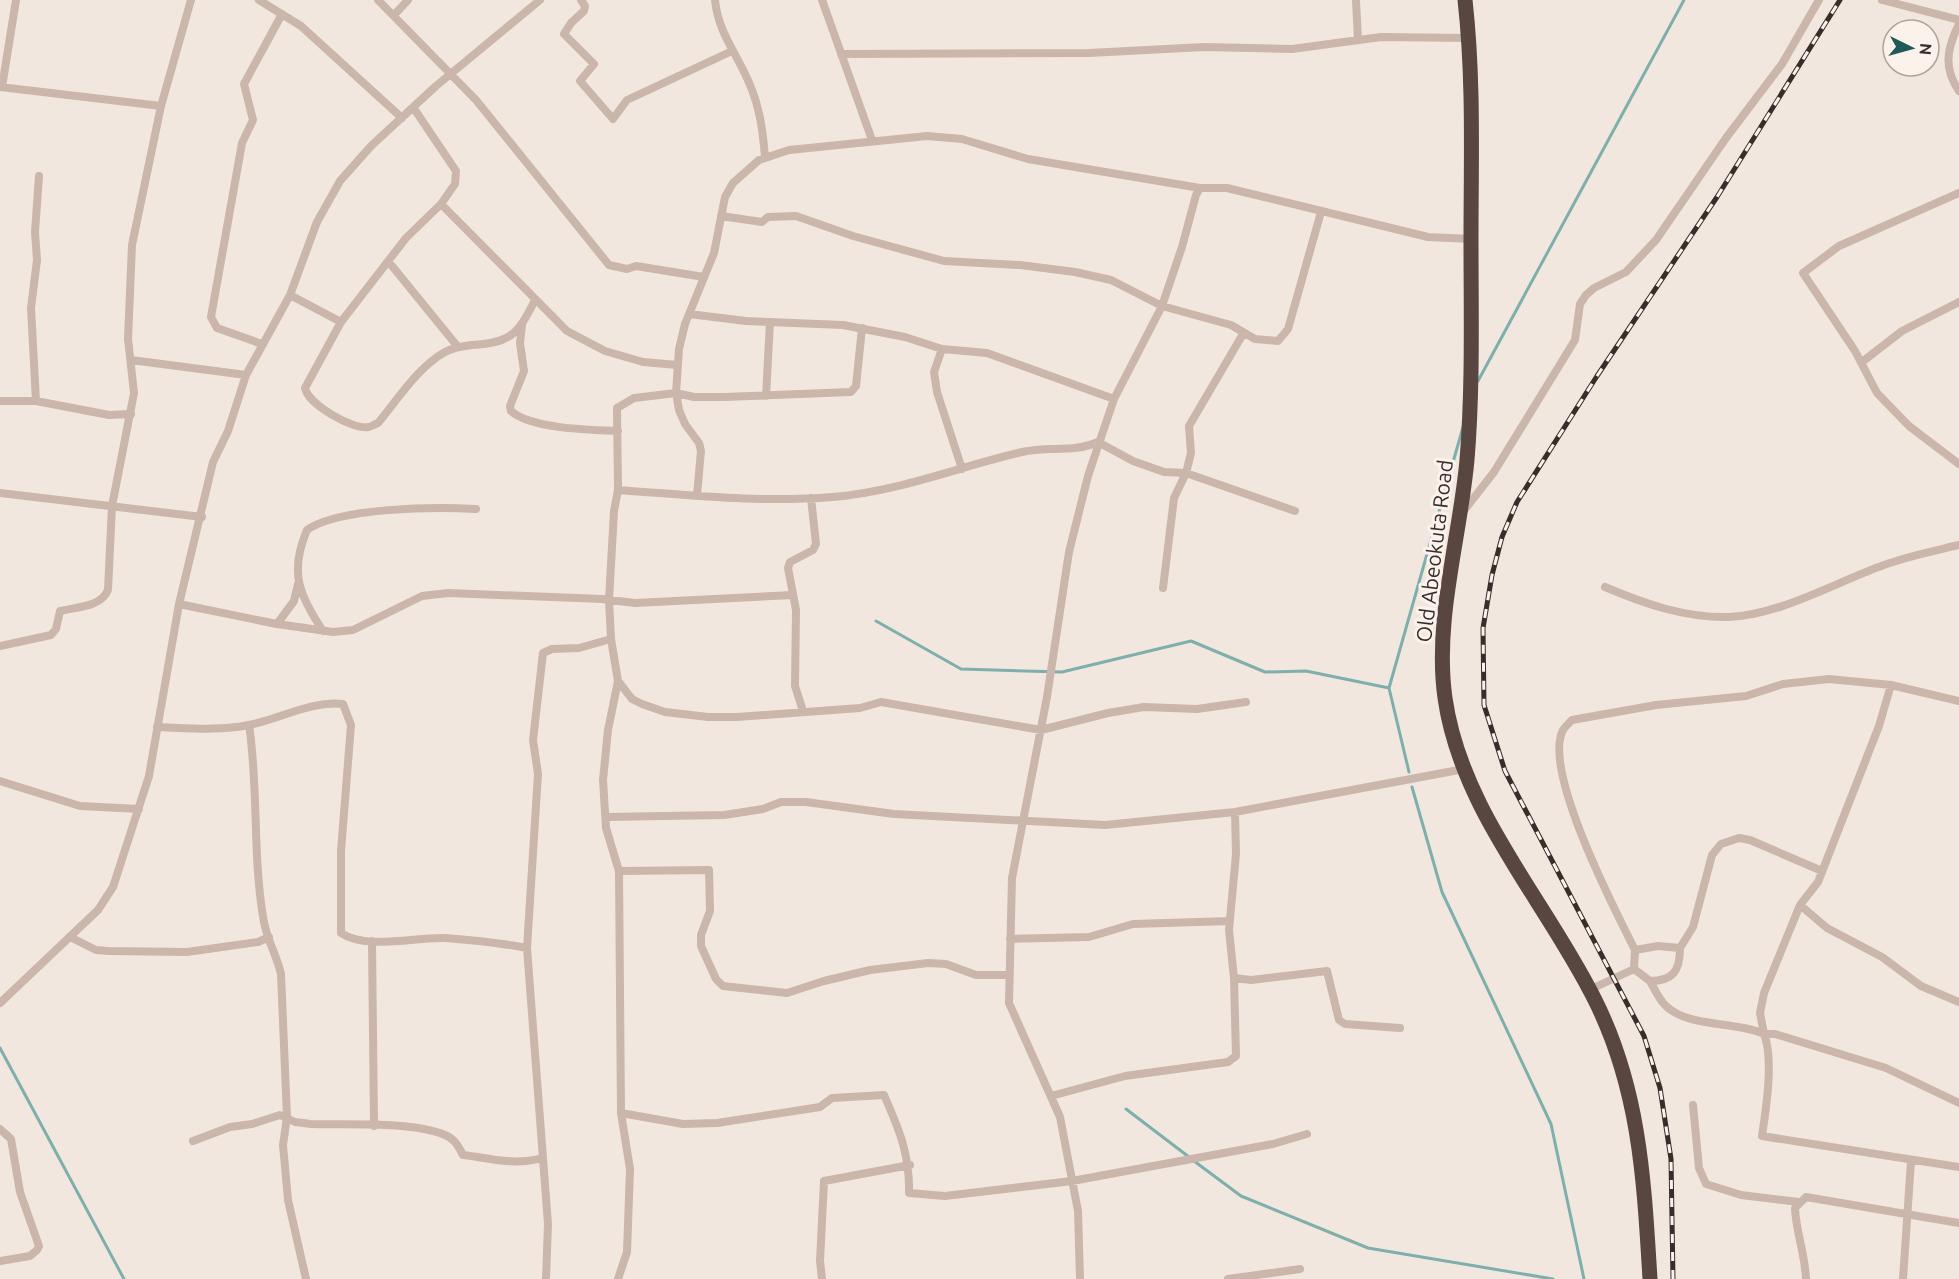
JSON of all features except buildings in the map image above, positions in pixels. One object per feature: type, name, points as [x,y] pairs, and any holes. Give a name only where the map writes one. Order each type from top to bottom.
[{"type":"highway","name":"Old Abeokuta Road","points":[[1465,0],[1472,110],[1471,413],[1462,513],[1444,620],[1441,660],[1445,699],[1464,769],[1482,808],[1589,990],[1614,1046],[1637,1124],[1643,1164],[1650,1279]]},
{"type":"street","points":[[16,0],[1,87],[161,106]]},
{"type":"street","points":[[0,646],[51,635],[56,629],[60,611],[97,603],[105,598],[109,579],[112,506],[120,455],[134,393],[128,339],[132,244],[161,106],[191,0]]},
{"type":"street","points":[[259,0],[301,26],[338,57],[402,118]]},
{"type":"street","points":[[378,0],[395,14],[492,118],[609,265],[627,269],[636,266],[704,277]]},
{"type":"street","points":[[395,14],[408,0]]},
{"type":"street","points":[[0,1003],[98,910],[113,887],[149,776],[179,604],[202,517],[213,462],[228,431],[246,375],[290,295],[316,222],[340,181],[371,146],[452,73],[540,0]]},
{"type":"street","points":[[581,0],[585,6],[584,11],[571,23],[564,34],[594,64],[580,81],[613,119],[627,99],[732,51]]},
{"type":"street","points":[[715,0],[720,28],[756,102],[765,157]]},
{"type":"street","points":[[822,0],[872,140]]},
{"type":"street","points":[[1356,0],[1358,40]]},
{"type":"street","points":[[1462,513],[1494,472],[1575,340],[1580,304],[1586,295],[1594,288],[1626,272],[1656,240],[1726,138],[1782,64],[1819,0]]},
{"type":"street","points":[[1882,0],[1959,22],[1948,52],[1947,69],[1959,91]]},
{"type":"street","points":[[262,344],[217,328],[211,317],[242,142],[253,120],[244,84],[282,14]]},
{"type":"street","points":[[841,54],[1089,53],[1204,47],[1292,49],[1381,37],[1469,39]]},
{"type":"street","points":[[413,107],[457,174],[455,184],[441,204],[406,238],[341,322],[306,392],[335,418],[353,425],[368,427],[378,423],[428,365],[445,352],[458,346],[495,344],[507,340],[522,324],[535,300]]},
{"type":"street","points":[[697,495],[701,462],[699,443],[686,424],[676,393],[677,365],[689,314],[714,253],[725,197],[734,183],[765,157],[789,150],[872,140],[927,136],[962,139],[1028,159],[1200,188],[1227,188],[1428,237],[1471,239]]},
{"type":"street","points":[[36,401],[31,308],[37,260],[39,176]]},
{"type":"street","points":[[1080,1279],[1078,1211],[1060,1117],[1009,1003],[1012,878],[1041,730],[1069,552],[1098,442],[1114,399],[1162,306],[1200,188]]},
{"type":"street","points":[[1959,193],[1839,246],[1803,273],[1862,362],[1865,375],[1893,411],[1959,464]]},
{"type":"street","points":[[441,204],[567,331],[605,351],[643,362],[677,365]]},
{"type":"street","points":[[721,216],[762,222],[768,217],[796,216],[854,236],[944,261],[1020,265],[1075,272],[1112,280],[1162,306],[1231,325],[1243,334],[1269,342],[1278,341],[1283,337],[1294,310],[1321,212]]},
{"type":"street","points":[[388,261],[458,346]]},
{"type":"street","points":[[290,295],[341,322]]},
{"type":"street","points":[[1862,362],[1902,331],[1959,302]]},
{"type":"street","points":[[689,314],[862,328],[905,337],[942,349],[987,353],[1114,399]]},
{"type":"street","points":[[766,396],[770,322]]},
{"type":"street","points":[[522,324],[520,343],[524,371],[510,406],[511,411],[528,419],[554,425],[618,430]]},
{"type":"street","points":[[618,1279],[627,1252],[630,1169],[621,1113],[619,871],[606,816],[603,780],[608,730],[618,681],[611,639],[609,600],[614,511],[618,490],[617,408],[634,398],[676,393],[694,397],[766,396],[854,390],[862,328]]},
{"type":"street","points":[[1163,588],[1174,498],[1186,473],[1191,453],[1189,426],[1243,334]]},
{"type":"street","points":[[942,349],[934,372],[937,392],[962,469]]},
{"type":"street","points":[[131,360],[246,375]]},
{"type":"street","points":[[0,401],[36,401],[109,415],[131,414]]},
{"type":"street","points":[[1098,442],[1133,461],[1172,475],[1186,473],[1295,511]]},
{"type":"street","points":[[618,490],[811,498],[883,490],[1024,451],[1086,447],[1098,442]]},
{"type":"street","points":[[0,493],[202,517]]},
{"type":"street","points":[[803,711],[794,674],[796,610],[788,568],[790,562],[813,550],[816,544],[811,498]]},
{"type":"street","points":[[277,624],[294,601],[298,583],[297,567],[303,539],[307,530],[319,522],[377,512],[448,507],[476,509]]},
{"type":"street","points":[[1605,587],[1659,609],[1686,614],[1731,617],[1770,610],[1887,564],[1959,545]]},
{"type":"street","points":[[298,583],[309,609],[323,631]]},
{"type":"street","points":[[179,604],[323,631],[353,630],[422,596],[448,593],[635,603],[793,595]]},
{"type":"street","points":[[546,1279],[548,1224],[527,948],[538,774],[533,740],[539,666],[543,653],[552,649],[579,648],[611,639]]},
{"type":"street","points":[[1634,969],[1635,950],[1583,838],[1561,771],[1562,732],[1572,720],[1656,705],[1746,696],[1783,684],[1829,679],[1891,685],[1959,701]]},
{"type":"street","points":[[618,681],[632,699],[665,712],[724,718],[860,708],[881,702],[1041,730],[1108,712],[1144,707],[1197,709],[1246,702]]},
{"type":"street","points":[[1891,685],[1879,726],[1818,882],[1800,905],[1764,993],[1760,1013],[1767,1041],[1768,1087],[1762,1136],[1959,1167]]},
{"type":"street","points":[[157,727],[208,729],[249,725],[325,704],[343,704],[347,709],[351,725],[341,851],[341,933],[349,939],[372,941],[443,938],[527,948]]},
{"type":"street","points":[[249,725],[264,923],[278,958],[280,974],[287,1117],[283,1145],[288,1200],[306,1279]]},
{"type":"street","points":[[606,816],[724,814],[763,808],[782,802],[806,802],[894,814],[1023,823],[1105,825],[1235,812],[1464,769]]},
{"type":"street","points":[[0,781],[80,806],[139,809]]},
{"type":"street","points":[[1051,1096],[1125,1076],[1228,1062],[1236,1056],[1238,1048],[1230,921],[1236,854],[1235,812]]},
{"type":"street","points":[[1650,981],[1664,981],[1673,975],[1680,962],[1680,948],[1693,927],[1713,855],[1722,844],[1739,838],[1750,840],[1822,871]]},
{"type":"street","points":[[619,871],[709,870],[710,911],[701,935],[701,946],[716,979],[723,986],[787,993],[870,970],[928,963],[946,964],[976,975],[1009,975]]},
{"type":"street","points":[[1800,905],[1827,928],[1882,957],[1921,986],[1959,1002]]},
{"type":"street","points":[[1010,939],[1089,937],[1133,924],[1230,921]]},
{"type":"street","points":[[70,937],[96,950],[187,952],[258,942],[269,937]]},
{"type":"street","points":[[372,941],[374,1126]]},
{"type":"street","points":[[1635,950],[1658,946],[1680,948]]},
{"type":"street","points":[[1589,990],[1634,969]]},
{"type":"street","points":[[1634,969],[1650,981],[1670,1010],[1709,1024],[1751,1028],[1764,1034],[1775,1034],[1886,1068],[1959,1103]]},
{"type":"street","points":[[1234,978],[1251,980],[1327,971],[1339,1020],[1345,1024],[1400,1028]]},
{"type":"street","points":[[621,1113],[683,1124],[717,1123],[820,1107],[832,1098],[884,1095],[910,1165],[909,1193],[945,1196],[1072,1181],[1273,1144],[1307,1134]]},
{"type":"street","points":[[1693,1105],[1699,1168],[1706,1184],[1742,1195],[1799,1202]]},
{"type":"street","points":[[193,1141],[230,1127],[252,1124],[280,1115],[295,1122],[425,1129],[446,1135],[455,1141],[463,1155],[506,1163],[528,1162],[542,1158]]},
{"type":"street","points":[[0,1129],[11,1139],[20,1192],[39,1246],[30,1256],[0,1261]]},
{"type":"street","points":[[1903,1279],[1911,1161]]},
{"type":"street","points":[[822,1279],[824,1181],[910,1165]]},
{"type":"street","points":[[1806,1279],[1802,1245],[1797,1233],[1796,1208],[1799,1202],[1806,1197],[1959,1223]]},
{"type":"street","points":[[1228,1279],[1300,1269]]},
{"type":"waterway","points":[[1478,381],[1684,0]]},
{"type":"waterway","points":[[1409,772],[1389,688],[1463,427]]},
{"type":"waterway","points":[[876,621],[961,669],[1062,672],[1191,641],[1265,672],[1306,671],[1389,688]]},
{"type":"waterway","points":[[1412,787],[1442,892],[1551,1124],[1584,1279]]},
{"type":"waterway","points":[[0,1048],[124,1279]]},
{"type":"waterway","points":[[1126,1109],[1189,1157]]},
{"type":"waterway","points":[[1194,1161],[1241,1196],[1368,1248],[1553,1279]]},
{"type":"railway","points":[[1673,1279],[1671,1159],[1660,1088],[1644,1036],[1505,771],[1484,705],[1483,628],[1492,575],[1502,537],[1517,502],[1597,376],[1717,197],[1840,0]]}]
